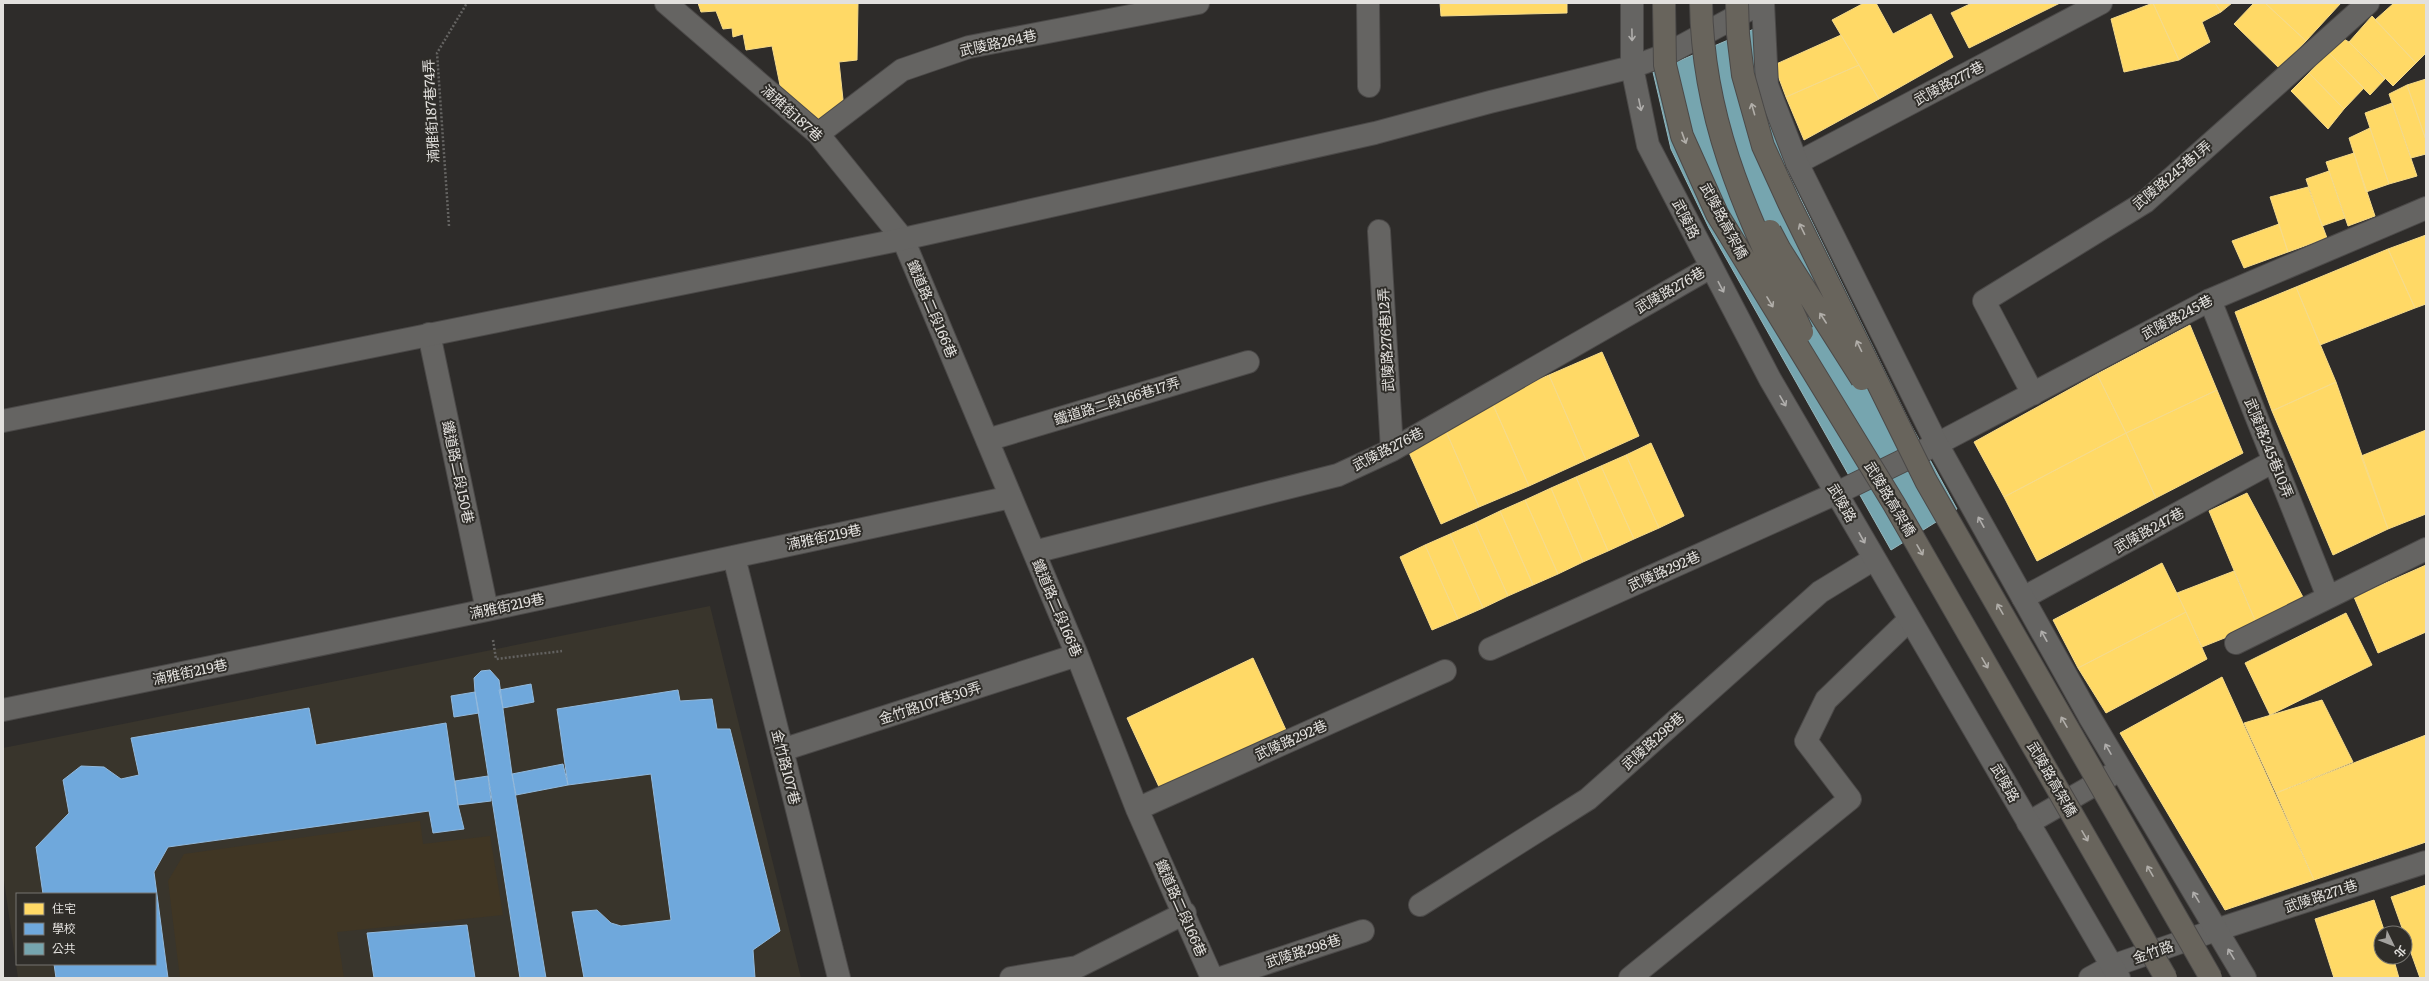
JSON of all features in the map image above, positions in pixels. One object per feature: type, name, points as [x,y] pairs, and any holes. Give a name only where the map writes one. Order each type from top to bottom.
[{"type":"highway","name":"武陵路高架橋","points":[[1664,3],[1665,65],[1682,136],[1717,214],[1894,504],[2166,978]]},
{"type":"highway","points":[[1701,3],[1701,30],[1708,84],[1717,126],[1744,207],[1800,326],[1894,504]]},
{"type":"highway","points":[[1737,3],[1738,34],[1743,75],[1763,146],[1790,205],[1926,481]]},
{"type":"highway","points":[[1717,126],[1780,250],[1926,481],[2211,978]]},
{"type":"street","name":"湳雅街187巷","points":[[666,3],[818,134],[903,238]]},
{"type":"street","name":"武陵路264巷","points":[[818,134],[902,70],[969,47],[1198,3]]},
{"type":"street","points":[[1368,3],[1369,86]]},
{"type":"street","name":"武陵路","points":[[1632,3],[1632,67],[1648,145],[1710,268],[1770,379],[2115,972]]},
{"type":"street","points":[[3,421],[903,238],[1375,133],[1490,102],[1632,67],[1665,55],[1762,3],[1767,85],[1797,163],[1937,444],[2120,770],[2245,978]]},
{"type":"street","name":"武陵路277巷","points":[[1797,163],[2101,3]]},
{"type":"street","name":"武陵路245巷1弄","points":[[2033,394],[1984,301],[2145,202],[2368,3]]},
{"type":"street","name":"武陵路245巷","points":[[1937,444],[2210,300],[2426,208]]},
{"type":"street","name":"武陵路276巷12弄","points":[[1379,231],[1392,450]]},
{"type":"street","name":"鐵道路二段166巷","points":[[903,238],[1077,655],[1137,809],[1185,913],[1212,978]]},
{"type":"street","name":"武陵路276巷","points":[[1034,552],[1338,475],[1392,450],[1710,268]]},
{"type":"street","name":"武陵路245巷10弄","points":[[2210,300],[2328,597]]},
{"type":"street","name":"鐵道路二段150巷","points":[[429,334],[487,610]]},
{"type":"street","name":"鐵道路二段166巷17弄","points":[[987,440],[1248,362]]},
{"type":"street","name":"武陵路292巷","points":[[1490,649],[1837,493],[1937,444]]},
{"type":"street","name":"武陵路247巷","points":[[2023,598],[2274,461]]},
{"type":"street","name":"湳雅街219巷","points":[[3,710],[487,610],[1011,497]]},
{"type":"street","points":[[2236,643],[2426,549]]},
{"type":"street","name":"金竹路107巷","points":[[734,557],[839,978]]},
{"type":"street","name":"武陵路298巷","points":[[1420,905],[1588,799],[1820,592],[1874,560]]},
{"type":"street","points":[[1630,978],[1850,799],[1806,741],[1826,700],[1909,620]]},
{"type":"street","name":"金竹路107巷30弄","points":[[782,750],[1077,655]]},
{"type":"street","name":"武陵路292巷","points":[[1137,809],[1445,671]]},
{"type":"street","points":[[2028,823],[2120,770]]},
{"type":"street","name":"武陵路271巷","points":[[2216,930],[2426,862]]},
{"type":"street","points":[[1011,978],[1077,967],[1185,913]]},
{"type":"street","name":"金竹路","points":[[2090,978],[2115,972],[2216,930]]},
{"type":"street","name":"武陵路298巷","points":[[1221,978],[1363,931]]},
{"type":"path","name":"湳雅街187巷74弄","points":[[449,226],[437,53],[467,3]]},
{"type":"path","points":[[487,610],[496,659],[562,650]]},
{"type":"shaded area","points":[[710,606],[801,978],[18,978],[16,965],[156,965],[156,893],[16,893],[16,964],[3,874],[3,748]]},
{"type":"shaded area","points":[[420,821],[423,844],[490,836],[503,915],[337,932],[344,978],[180,978],[168,881],[184,854]]},
{"type":"building: 住宅","points":[[698,3],[858,3],[857,60],[839,62],[844,109],[825,124],[782,95],[772,46],[746,50],[743,34],[733,37],[732,28],[723,29],[716,11],[701,12]]},
{"type":"building: 住宅","points":[[1440,3],[1567,3],[1567,13],[1441,16]]},
{"type":"building: 住宅","points":[[1864,3],[1876,3],[1893,34],[1931,14],[1953,57],[1879,99],[1832,20]]},
{"type":"building: 住宅","points":[[1972,3],[2060,3],[1969,48],[1951,13]]},
{"type":"building: 住宅","points":[[2153,3],[2215,3],[2221,12],[2202,22],[2210,42],[2179,60]]},
{"type":"building: 住宅","points":[[2153,3],[2179,60],[2124,72],[2111,19]]},
{"type":"building: 住宅","points":[[2215,3],[2232,3],[2221,12]]},
{"type":"building: 住宅","points":[[2254,3],[2265,3],[2306,41],[2280,69],[2234,24]]},
{"type":"building: 住宅","points":[[2265,3],[2341,3],[2306,41]]},
{"type":"building: 住宅","points":[[2394,3],[2426,3],[2426,53],[2416,63],[2375,20]]},
{"type":"building: 住宅","points":[[2372,16],[2416,63],[2393,86],[2349,42]]},
{"type":"building: 住宅","points":[[1841,35],[1859,65],[1786,97],[1774,65]]},
{"type":"building: 住宅","points":[[2342,38],[2349,42],[2385,79],[2370,95],[2328,52]]},
{"type":"building: 住宅","points":[[2328,52],[2364,88],[2344,109],[2309,73]]},
{"type":"building: 住宅","points":[[1859,65],[1879,99],[1804,140],[1786,97]]},
{"type":"building: 住宅","points":[[2309,73],[2344,109],[2328,129],[2291,91]]},
{"type":"building: 住宅","points":[[2426,79],[2426,140],[2407,85]]},
{"type":"building: 住宅","points":[[2407,85],[2426,140],[2426,154],[2411,158],[2389,94]]},
{"type":"building: 住宅","points":[[2392,103],[2417,176],[2389,184],[2365,113]]},
{"type":"building: 住宅","points":[[2370,128],[2389,184],[2366,192],[2349,138]]},
{"type":"building: 住宅","points":[[2354,153],[2375,216],[2348,226],[2326,162]]},
{"type":"building: 住宅","points":[[2329,171],[2345,218],[2322,226],[2306,179]]},
{"type":"building: 住宅","points":[[2308,187],[2327,238],[2288,252],[2270,197]]},
{"type":"building: 住宅","points":[[2279,224],[2288,252],[2244,268],[2232,241]]},
{"type":"building: 住宅","points":[[2426,235],[2426,304],[2415,308],[2388,249]]},
{"type":"building: 住宅","points":[[2388,249],[2415,308],[2320,345],[2296,287]]},
{"type":"building: 住宅","points":[[2296,287],[2336,382],[2272,411],[2235,312]]},
{"type":"building: 住宅","points":[[2190,325],[2217,390],[2126,433],[2097,374]]},
{"type":"building: 住宅","points":[[1602,352],[1639,436],[1586,460],[1549,375]]},
{"type":"building: 住宅","points":[[2097,374],[2126,433],[2004,497],[1974,442]]},
{"type":"building: 住宅","points":[[1549,375],[1586,460],[1529,486],[1491,400]]},
{"type":"building: 住宅","points":[[2336,382],[2388,529],[2333,555],[2272,411]]},
{"type":"building: 住宅","points":[[2217,390],[2243,453],[2156,498],[2126,433]]},
{"type":"building: 住宅","points":[[1491,400],[1529,486],[1479,507],[1442,422]]},
{"type":"building: 住宅","points":[[1442,422],[1479,507],[1441,524],[1403,439]]},
{"type":"building: 住宅","points":[[2426,430],[2426,514],[2388,529],[2361,456]]},
{"type":"building: 住宅","points":[[2126,433],[2156,498],[2037,561],[2004,497]]},
{"type":"building: 住宅","points":[[1651,443],[1684,516],[1659,528],[1626,455]]},
{"type":"building: 住宅","points":[[1626,455],[1659,528],[1634,539],[1601,466]]},
{"type":"building: 住宅","points":[[1601,466],[1634,539],[1608,551],[1576,477]]},
{"type":"building: 住宅","points":[[1576,477],[1608,551],[1583,562],[1551,488]]},
{"type":"building: 住宅","points":[[1551,488],[1583,562],[1558,574],[1525,500]]},
{"type":"building: 住宅","points":[[2247,493],[2304,599],[2257,625],[2209,511]]},
{"type":"building: 住宅","points":[[1525,500],[1558,574],[1533,585],[1500,511]]},
{"type":"building: 住宅","points":[[1500,511],[1533,585],[1508,596],[1475,523]]},
{"type":"building: 住宅","points":[[1475,523],[1508,596],[1483,608],[1450,534]]},
{"type":"building: 住宅","points":[[1450,534],[1483,608],[1458,619],[1425,545]]},
{"type":"building: 住宅","points":[[1425,545],[1458,619],[1432,630],[1400,557]]},
{"type":"building: 住宅","points":[[2162,563],[2186,612],[2078,668],[2053,620]]},
{"type":"building: 住宅","points":[[2426,565],[2426,632],[2378,653],[2354,597]]},
{"type":"building: 住宅","points":[[2234,571],[2257,625],[2202,647],[2177,593]]},
{"type":"building: 住宅","points":[[2186,612],[2207,659],[2106,713],[2078,668]]},
{"type":"building: 住宅","points":[[2346,613],[2372,665],[2270,715],[2245,663]]},
{"type":"building: 住宅","points":[[1253,658],[1286,730],[1160,789],[1127,718]]},
{"type":"building: 住宅","points":[[2222,677],[2314,880],[2225,910],[2120,733]]},
{"type":"building: 住宅","points":[[2322,700],[2353,762],[2276,793],[2244,723]]},
{"type":"building: 住宅","points":[[2426,735],[2426,842],[2314,880],[2276,793]]},
{"type":"building: 住宅","points":[[2426,885],[2426,978],[2420,978],[2413,958],[2413,925],[2401,925],[2391,897]]},
{"type":"building: 住宅","points":[[2374,900],[2382,925],[2373,925],[2373,965],[2395,965],[2399,978],[2334,978],[2315,919]]},
{"type":"building: 學校","points":[[490,670],[499,680],[512,774],[546,978],[520,978],[475,692],[474,678],[481,671]]},
{"type":"building: 學校","points":[[531,684],[534,702],[503,708],[499,690]]},
{"type":"building: 學校","points":[[678,690],[680,701],[712,699],[717,729],[730,729],[780,931],[753,950],[755,978],[584,978],[572,912],[597,910],[611,923],[621,926],[671,920],[651,774],[568,785],[557,709]]},
{"type":"building: 學校","points":[[475,692],[479,713],[454,717],[451,696]]},
{"type":"building: 學校","points":[[309,708],[316,745],[446,723],[458,805],[464,829],[433,833],[429,811],[168,847],[154,872],[168,978],[56,978],[54,965],[156,965],[156,893],[43,893],[36,847],[69,813],[63,780],[81,766],[104,767],[121,779],[139,775],[131,738]]},
{"type":"building: 學校","points":[[563,764],[568,785],[516,795],[512,774]]},
{"type":"building: 學校","points":[[488,776],[491,801],[458,805],[455,781]]},
{"type":"building: 學校","points":[[467,925],[475,978],[374,978],[367,933]]},
{"type":"building: 公共","points":[[1754,29],[1757,80],[1789,175],[1911,425],[1957,509],[1891,550],[1709,228],[1671,149],[1653,72]]}]
